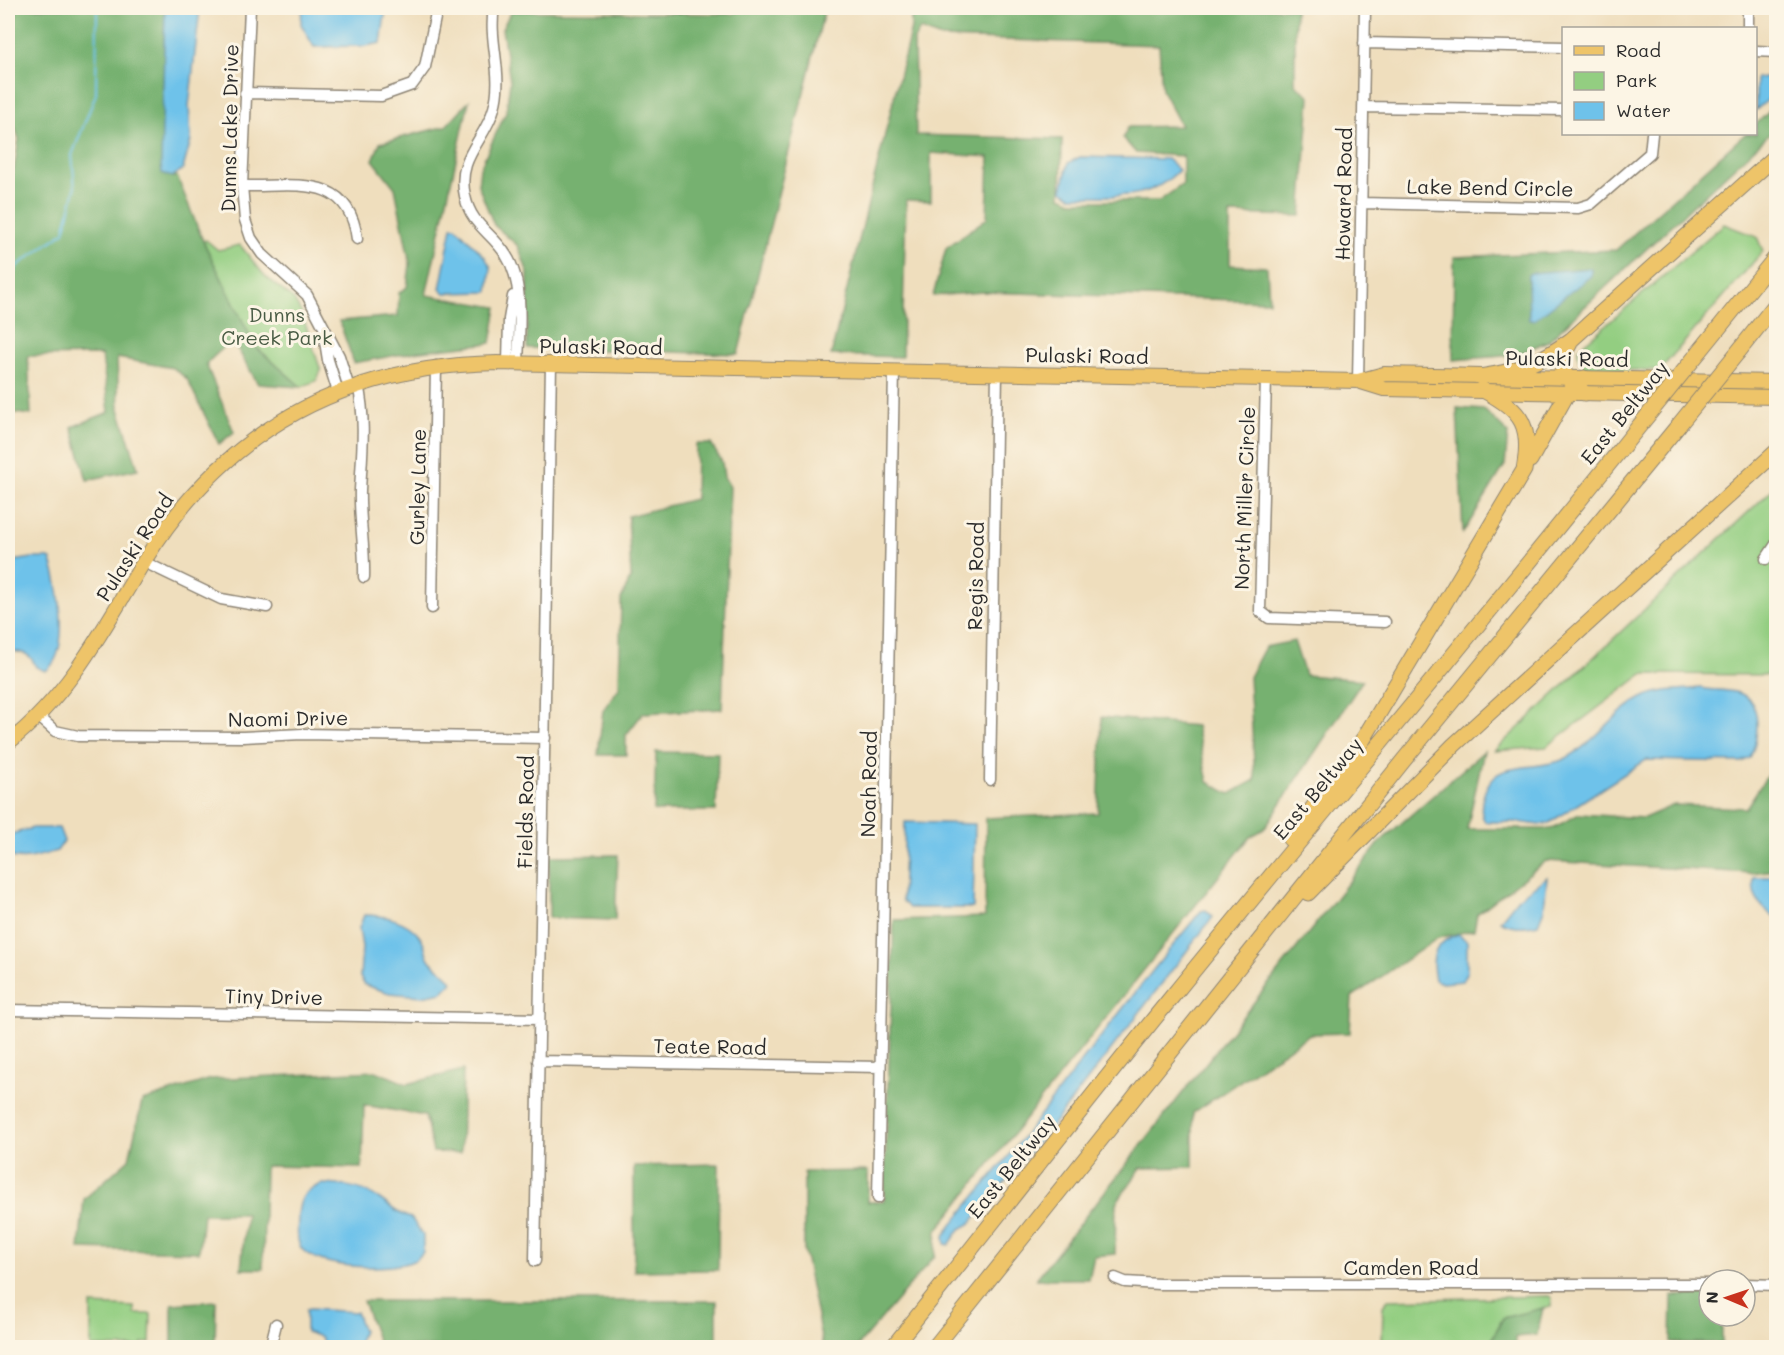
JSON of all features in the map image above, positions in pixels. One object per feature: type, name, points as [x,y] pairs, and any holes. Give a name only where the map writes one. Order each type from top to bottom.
[{"type":"highway","points":[[1483,384],[1545,359],[1571,340],[1776,156]]},
{"type":"highway","name":"East Beltway","points":[[892,1347],[1024,1185],[1169,1000],[1510,588],[1776,256]]},
{"type":"highway","points":[[934,1347],[1245,957],[1776,304]]},
{"type":"highway","points":[[1169,1000],[1364,738],[1576,385],[1561,368],[1562,356],[1571,340]]},
{"type":"highway","points":[[1483,384],[1511,406],[1522,420],[1528,441],[1524,470]]},
{"type":"highway","points":[[1245,957],[1454,745],[1776,452]]},
{"type":"main road","name":"Pulaski Road","points":[[8,742],[38,716],[81,666],[144,562],[177,513],[225,462],[288,416],[348,388],[392,374],[436,366],[513,363],[1358,381],[1384,389],[1483,384],[1776,382]]},
{"type":"main road","name":"Pulaski Road","points":[[1576,385],[1776,397]]},
{"type":"street","name":"Dunns Lake Drive","points":[[250,8],[245,93],[243,213],[251,238],[262,254],[307,295],[339,356],[348,388],[362,400],[364,445],[360,492],[365,546],[364,577]]},
{"type":"street","points":[[245,93],[381,96],[412,85],[426,67],[437,8]]},
{"type":"street","points":[[494,8],[493,39],[499,80],[494,108],[484,130],[470,151],[463,183],[470,212],[477,225],[508,257],[515,284],[519,318],[513,363]]},
{"type":"street","name":"Howard Road","points":[[1358,381],[1365,8]]},
{"type":"street","points":[[1748,8],[1748,27]]},
{"type":"street","points":[[1364,43],[1562,47]]},
{"type":"street","points":[[1757,51],[1776,52]]},
{"type":"street","points":[[1363,107],[1562,110]]},
{"type":"street","name":"Lake Bend Circle","points":[[1361,203],[1578,208],[1591,204],[1650,153],[1652,135]]},
{"type":"street","points":[[242,186],[313,187],[336,194],[345,203],[355,222],[357,239]]},
{"type":"street","name":"Fields Road","points":[[535,1261],[551,364]]},
{"type":"street","name":"Gurley Lane","points":[[432,608],[436,366]]},
{"type":"street","name":"Noah Road","points":[[878,1198],[894,371]]},
{"type":"street","name":"Regis Road","points":[[990,780],[997,373]]},
{"type":"street","name":"North Miller Circle","points":[[1266,379],[1259,606],[1264,616],[1385,622]]},
{"type":"street","points":[[1766,559],[1776,544]]},
{"type":"street","points":[[144,562],[220,599],[267,607]]},
{"type":"street","name":"Naomi Drive","points":[[38,716],[55,731],[78,736],[235,737],[302,734],[545,738]]},
{"type":"street","name":"Tiny Drive","points":[[8,1010],[539,1019]]},
{"type":"street","name":"Teate Road","points":[[538,1061],[880,1068]]},
{"type":"street","name":"Camden Road","points":[[1115,1278],[1125,1282],[1159,1284],[1697,1284]]},
{"type":"street","points":[[1757,1284],[1776,1285]]},
{"type":"street","points":[[270,1347],[276,1324]]},
{"type":"green space","points":[[15,8],[165,8],[162,173],[172,177],[177,176],[203,241],[255,346],[301,387],[258,384],[236,346],[225,346],[206,364],[234,432],[219,444],[187,379],[173,368],[117,358],[119,409],[138,469],[87,480],[72,427],[109,412],[102,355],[28,356],[31,415],[8,412],[8,184],[14,170],[19,139],[8,107],[8,37],[16,15]]},
{"type":"green space","points":[[743,8],[825,8],[738,354],[527,348],[528,273],[518,246],[494,225],[478,185],[480,168],[506,112],[510,81],[502,29],[511,11],[733,14]]},
{"type":"green space","points":[[911,8],[1295,8],[1295,84],[1310,96],[1301,216],[1230,214],[1230,265],[1267,267],[1269,301],[983,292],[933,296],[946,248],[987,218],[989,157],[931,153],[931,201],[906,200],[902,357],[831,355],[911,28]],"holes":[[[920,30],[941,38],[1159,45],[1162,90],[1181,126],[1128,127],[1123,138],[1136,153],[1183,156],[1183,184],[1159,201],[1072,201],[1061,196],[1062,139],[916,135],[914,40]]]},
{"type":"green space","points":[[469,101],[426,295],[497,307],[491,343],[420,351],[354,363],[339,321],[398,316],[399,293],[407,287],[410,264],[395,188],[373,160],[380,143],[446,126]]},
{"type":"green space","points":[[1776,105],[1776,128],[1548,341],[1516,355],[1453,360],[1454,257],[1616,250],[1744,135],[1757,135],[1757,123]]},
{"type":"green space","points":[[1724,224],[1757,237],[1763,251],[1660,370],[1588,370],[1579,360],[1578,349]]},
{"type":"green space","name":"Dunns Creek Park","points":[[206,240],[218,250],[240,245],[265,276],[294,300],[302,314],[321,371],[316,381],[301,387],[255,346],[203,241]]},
{"type":"green space","points":[[1457,408],[1484,410],[1508,433],[1505,465],[1463,533]]},
{"type":"green space","points":[[696,444],[711,444],[722,462],[724,477],[730,487],[722,709],[643,713],[626,735],[626,755],[598,755],[603,710],[619,688],[621,599],[631,577],[628,516],[695,499]]},
{"type":"green space","points":[[1776,486],[1776,675],[1643,674],[1546,747],[1494,751]]},
{"type":"green space","points":[[1294,641],[1305,675],[1363,680],[1264,829],[1250,837],[937,1230],[935,1256],[857,1347],[823,1347],[804,1250],[804,1172],[868,1171],[868,1202],[884,1201],[894,920],[985,917],[986,818],[1098,813],[1102,717],[1196,726],[1208,782],[1230,794],[1255,780],[1249,677],[1265,647]]},
{"type":"green space","points":[[1484,751],[1467,829],[1551,829],[1579,814],[1644,818],[1674,805],[1746,808],[1776,762],[1776,870],[1751,873],[1546,861],[1477,914],[1474,930],[1438,938],[1352,997],[1350,1033],[1310,1034],[1193,1113],[1193,1167],[1141,1168],[1116,1203],[1115,1254],[1094,1256],[1089,1279],[1036,1279],[1381,841]]},
{"type":"green space","points":[[656,752],[718,753],[716,811],[654,811]]},
{"type":"green space","points":[[618,855],[615,920],[549,918],[549,856]]},
{"type":"green space","points":[[463,1070],[461,1153],[433,1152],[425,1116],[364,1105],[362,1168],[265,1166],[263,1269],[241,1269],[246,1214],[203,1214],[199,1252],[79,1249],[84,1199],[129,1159],[142,1101],[211,1079],[376,1071],[407,1084]]},
{"type":"green space","points":[[719,1164],[718,1270],[634,1271],[634,1166]]},
{"type":"green space","points":[[1697,1295],[1697,1328],[1722,1328],[1722,1343],[1671,1343],[1672,1296]]},
{"type":"green space","points":[[1549,1296],[1552,1298],[1551,1307],[1503,1318],[1488,1347],[1389,1348],[1382,1344],[1383,1306],[1388,1300]]},
{"type":"green space","points":[[216,1301],[215,1347],[172,1347],[172,1304]]},
{"type":"green space","points":[[363,1301],[717,1301],[717,1347],[374,1347],[378,1342]]},
{"type":"green space","points":[[91,1305],[135,1307],[135,1314],[151,1314],[150,1343],[142,1343],[141,1347],[91,1347]]},
{"type":"green space","points":[[1543,1308],[1537,1335],[1516,1337],[1515,1347],[1488,1347],[1503,1318]]},
{"type":"water","points":[[165,8],[200,8],[189,106],[191,140],[183,169],[172,177],[162,173],[161,165]]},
{"type":"water","points":[[302,8],[342,10],[386,8],[381,43],[366,46],[314,47],[301,24]]},
{"type":"water","points":[[1776,76],[1776,93],[1757,109],[1757,78]]},
{"type":"water","points":[[1080,157],[1167,159],[1179,170],[1167,181],[1143,192],[1116,196],[1071,196],[1062,190],[1068,163]]},
{"type":"water","points":[[452,227],[456,227],[485,257],[491,268],[488,292],[445,293],[440,289]]},
{"type":"water","points":[[1591,268],[1591,276],[1534,320],[1529,320],[1528,275]]},
{"type":"water","points":[[32,558],[51,560],[60,602],[61,636],[58,651],[53,663],[45,671],[36,667],[31,658],[25,654],[8,650],[8,562]]},
{"type":"water","points":[[1701,688],[1739,693],[1752,704],[1756,713],[1757,731],[1750,758],[1741,762],[1646,760],[1549,823],[1539,825],[1518,822],[1485,822],[1482,811],[1483,798],[1491,780],[1501,772],[1562,760],[1584,746],[1624,710],[1646,696],[1666,691]]},
{"type":"water","points":[[905,822],[975,824],[973,908],[909,908],[902,900]]},
{"type":"water","points":[[33,828],[59,828],[64,841],[57,851],[39,856],[20,858],[8,855],[8,835]]},
{"type":"water","points":[[1547,877],[1544,909],[1538,924],[1519,926],[1500,921],[1518,898]]},
{"type":"water","points":[[1754,877],[1776,877],[1776,919],[1765,910],[1755,896]]},
{"type":"water","points":[[1206,910],[1213,917],[1059,1117],[971,1223],[960,1229],[949,1245],[945,1244],[944,1236],[959,1216],[1176,941],[1201,911]]},
{"type":"water","points":[[364,915],[387,917],[409,926],[422,939],[429,959],[452,982],[442,992],[422,996],[389,993],[365,985],[360,977],[362,947],[359,928]]},
{"type":"water","points":[[1458,934],[1467,941],[1467,973],[1463,981],[1442,983],[1435,980],[1434,957],[1439,946]]},
{"type":"water","points":[[322,1184],[365,1191],[397,1212],[411,1218],[423,1235],[423,1252],[416,1260],[403,1264],[372,1267],[338,1264],[310,1256],[298,1242],[299,1210],[304,1196],[311,1189]]},
{"type":"water","points":[[306,1310],[356,1312],[363,1331],[357,1347],[325,1347],[321,1337],[306,1332]]},
{"type":"waterway","points":[[8,284],[17,266],[64,232],[75,189],[72,155],[96,94],[97,8]]}]
